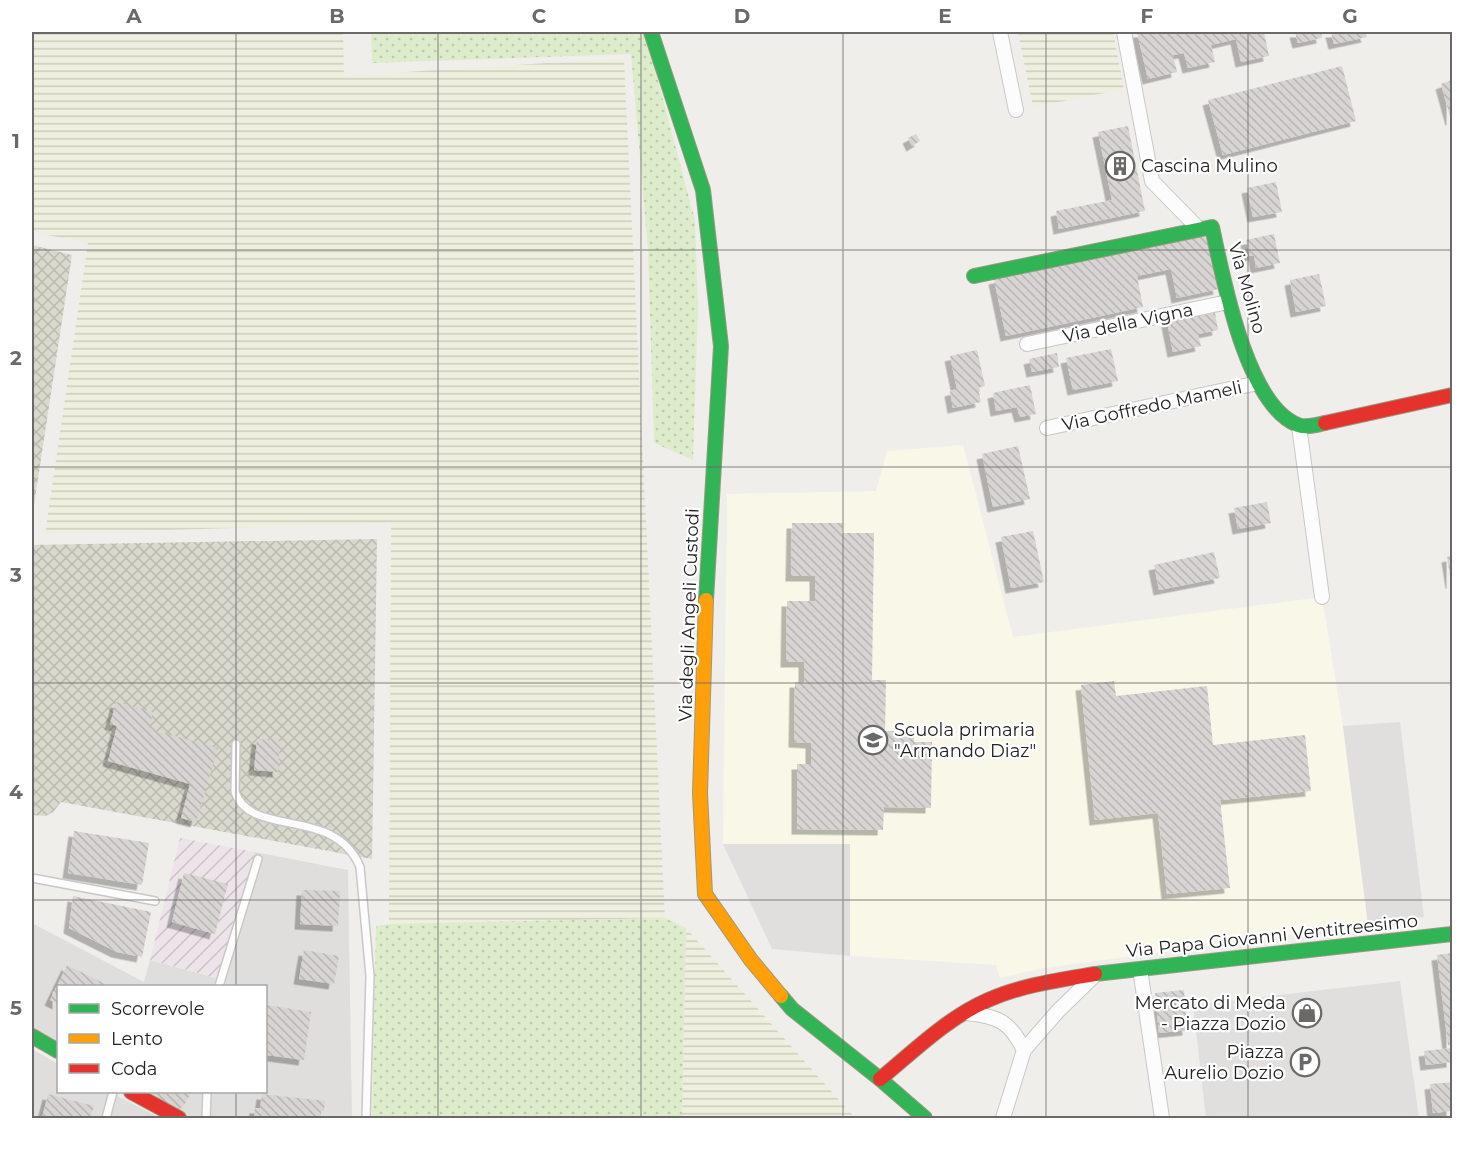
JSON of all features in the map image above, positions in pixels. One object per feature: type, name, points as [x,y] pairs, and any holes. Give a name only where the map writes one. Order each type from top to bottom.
[{"type":"street","name":"Via degli Angeli Custodi","points":[[651,32],[703,190],[722,346],[708,552],[700,782],[705,894],[751,960],[792,1009],[880,1079],[925,1119]]},
{"type":"street","points":[[1000,32],[1016,110]]},
{"type":"street","points":[[1124,32],[1152,182],[1199,229]]},
{"type":"street","name":"Via Molino","points":[[1199,229],[1212,227],[1228,302],[1258,383],[1278,413],[1299,426]]},
{"type":"street","points":[[974,276],[1199,229]]},
{"type":"street","name":"Via della Vigna","points":[[1027,344],[1228,302]]},
{"type":"street","name":"Via Goffredo Mameli","points":[[1047,428],[1258,383]]},
{"type":"street","points":[[1322,597],[1299,426],[1317,425],[1452,395]]},
{"type":"street","name":"Via Papa Giovanni Ventitreesimo","points":[[880,1079],[939,1032],[987,1000],[1038,983],[1096,974],[1452,934]]},
{"type":"street","points":[[1140,969],[1162,1119]]},
{"type":"street","points":[[1001,1116],[1024,1050],[1058,1011],[1096,974]]},
{"type":"street","points":[[966,1013],[1000,1020],[1016,1033],[1024,1050]]},
{"type":"street","points":[[32,1036],[57,1050]]},
{"type":"street","points":[[133,1093],[179,1119]]},
{"type":"lane","points":[[236,744],[235,792],[246,811],[260,817],[325,831],[344,843],[360,867],[370,976],[366,1119]]},
{"type":"lane","points":[[220,985],[258,859]]},
{"type":"lane","points":[[32,878],[155,901]]},
{"type":"lane","points":[[105,1119],[113,1093]]},
{"type":"lane","points":[[206,1119],[207,1093]]},
{"type":"shaded area","points":[[32,245],[72,255],[32,518]]},
{"type":"shaded area","points":[[963,445],[1013,637],[1322,597],[1343,726],[1368,925],[1044,968],[1000,978],[996,965],[850,956],[850,844],[723,844],[727,494],[876,491],[887,451]]},
{"type":"shaded area","points":[[377,539],[372,859],[61,802],[53,812],[46,816],[32,815],[32,545]]},
{"type":"shaded area","points":[[1400,722],[1424,917],[1368,925],[1343,726]]},
{"type":"shaded area","points":[[180,838],[255,852],[217,978],[150,960]]},
{"type":"shaded area","points":[[723,844],[850,844],[850,956],[772,949]]},
{"type":"shaded area","points":[[255,852],[348,870],[352,1118],[176,1118],[129,1093],[267,1093],[267,985],[57,985],[57,1054],[32,1040],[32,923],[144,982],[150,960],[216,978]]},
{"type":"shaded area","name":"Piazza Aurelio Dozio","points":[[1400,981],[1419,1118],[1206,1118],[1193,1005]]},
{"type":"shaded area","points":[[32,1049],[57,1063],[57,1093],[112,1093],[160,1118],[32,1118]]},
{"type":"green space","points":[[32,32],[343,32],[344,76],[624,58],[665,918],[389,924],[391,523],[45,534],[88,243],[32,232]]},
{"type":"green space","points":[[371,32],[642,32],[649,47],[695,220],[698,307],[693,460],[654,443],[648,250],[631,54],[372,63]]},
{"type":"green space","points":[[1018,32],[1113,32],[1124,89],[1033,107]]},
{"type":"green space","points":[[665,918],[686,928],[682,1118],[372,1118],[376,926]]},
{"type":"green space","points":[[686,928],[855,1118],[682,1118]]},
{"type":"building","points":[[1137,32],[1264,32],[1269,56],[1241,62],[1236,39],[1211,45],[1215,62],[1188,68],[1184,53],[1173,55],[1177,72],[1148,79]]},
{"type":"building","points":[[1295,32],[1321,32],[1322,38],[1298,43]]},
{"type":"building","points":[[1331,32],[1365,32],[1367,37],[1334,44]]},
{"type":"building","points":[[1342,66],[1356,121],[1223,155],[1208,100]]},
{"type":"building","points":[[1452,80],[1452,120],[1451,120],[1441,84]]},
{"type":"building","name":"Cascina Mulino","points":[[1128,126],[1145,211],[1059,229],[1056,211],[1112,200],[1098,132]]},
{"type":"building","points":[[916,134],[920,141],[912,146],[908,138]]},
{"type":"building","points":[[1276,182],[1282,212],[1253,217],[1247,188]]},
{"type":"building","points":[[1274,234],[1280,263],[1256,268],[1254,255],[1250,256],[1246,240]]},
{"type":"building","points":[[1201,235],[1208,239],[1219,289],[1177,298],[1171,269],[1137,276],[1143,307],[1006,336],[994,279]]},
{"type":"building","points":[[1319,274],[1326,306],[1296,312],[1290,280]]},
{"type":"building","points":[[1215,313],[1218,330],[1198,334],[1201,346],[1173,352],[1167,322]]},
{"type":"building","points":[[1111,349],[1118,381],[1073,390],[1066,358]]},
{"type":"building","points":[[977,350],[985,386],[978,388],[981,402],[953,408],[950,391],[957,389],[950,356]]},
{"type":"building","points":[[1057,353],[1059,367],[1032,372],[1029,359]]},
{"type":"building","points":[[1030,385],[1036,414],[1020,417],[1017,407],[996,411],[993,393]]},
{"type":"building","points":[[1018,446],[1030,499],[993,507],[982,454]]},
{"type":"building","points":[[1267,502],[1271,523],[1238,529],[1234,508]]},
{"type":"building","points":[[792,523],[843,523],[842,533],[874,533],[872,680],[886,680],[885,731],[914,731],[914,742],[932,742],[931,808],[884,807],[883,830],[797,829],[797,764],[811,764],[811,743],[794,742],[795,682],[804,682],[804,662],[786,662],[787,601],[815,601],[815,576],[791,576]]},
{"type":"building","points":[[1033,531],[1044,582],[1011,588],[1001,537]]},
{"type":"building","points":[[1214,552],[1220,578],[1159,590],[1154,565]]},
{"type":"building","points":[[1452,556],[1452,583],[1451,583],[1447,557]]},
{"type":"building","points":[[1114,681],[1116,696],[1207,686],[1213,745],[1305,735],[1311,791],[1220,800],[1230,888],[1167,894],[1158,813],[1095,820],[1081,685]]},
{"type":"building","points":[[116,702],[153,712],[149,729],[218,748],[196,822],[181,818],[190,784],[108,761],[117,726],[110,724]]},
{"type":"building","points":[[257,739],[280,741],[278,772],[254,770]]},
{"type":"building","points":[[74,831],[149,843],[142,885],[68,873]]},
{"type":"building","points":[[184,873],[228,884],[215,934],[172,922]]},
{"type":"building","points":[[302,890],[340,891],[338,926],[300,924]]},
{"type":"building","points":[[73,896],[151,912],[142,957],[117,952],[69,928]]},
{"type":"building","points":[[304,950],[339,956],[334,984],[299,979]]},
{"type":"building","points":[[1452,953],[1452,1044],[1448,1045],[1437,955]]},
{"type":"building","points":[[67,965],[107,985],[57,985]]},
{"type":"building","points":[[57,986],[57,1004],[50,1000]]},
{"type":"building","points":[[1184,990],[1188,1030],[1159,1033],[1155,993]]},
{"type":"building","points":[[267,1005],[311,1012],[304,1060],[267,1055]]},
{"type":"building","points":[[1452,1048],[1452,1062],[1426,1065],[1424,1051]]},
{"type":"building","points":[[1452,1082],[1452,1111],[1433,1113],[1430,1084]]},
{"type":"building","points":[[152,1093],[187,1093],[190,1095],[183,1107],[177,1109]]},
{"type":"building","points":[[48,1094],[94,1106],[90,1118],[42,1118]]},
{"type":"building","points":[[262,1094],[325,1101],[324,1111],[321,1111],[321,1118],[254,1118],[255,1108],[260,1108]]},
{"type":"traffic: fast","points":[[651,32],[703,190],[721,346],[706,600]]},
{"type":"traffic: fast","points":[[974,276],[1212,227],[1230,306],[1251,367],[1264,393],[1280,413],[1298,425],[1325,423]]},
{"type":"traffic: fast","points":[[1095,974],[1452,934]]},
{"type":"traffic: fast","points":[[781,996],[792,1009],[925,1118]]},
{"type":"traffic: fast","points":[[32,1036],[57,1050]]},
{"type":"traffic: slow","points":[[706,600],[700,793],[705,894],[751,960],[781,996]]},
{"type":"traffic: jam","points":[[1325,423],[1452,395]]},
{"type":"traffic: jam","points":[[880,1079],[918,1046],[973,1007],[1027,987],[1095,974]]},
{"type":"traffic: jam","points":[[133,1093],[179,1118]]},
{"type":"place","name":"Cascina Mulino","points":[[1120,166]]},
{"type":"place","name":"Scuola primaria \"Armando Diaz\"","points":[[873,740]]},
{"type":"place","name":"Mercato di Meda - Piazza Dozio","points":[[1307,1013]]},
{"type":"place","name":"Piazza Aurelio Dozio","points":[[1305,1062]]}]
